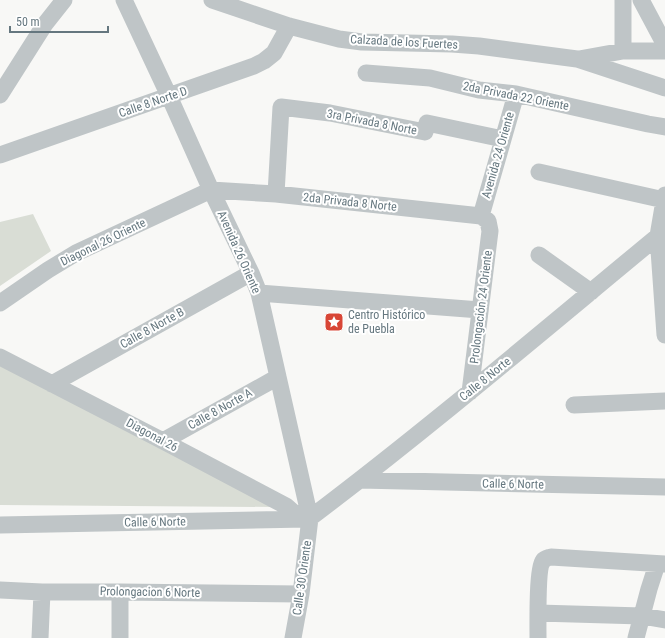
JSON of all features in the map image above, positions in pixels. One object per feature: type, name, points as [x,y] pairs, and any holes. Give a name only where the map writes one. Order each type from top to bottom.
[{"type":"street","points":[[0,95],[45,24],[64,0]]},
{"type":"street","name":"Avenida 26 Oriente","points":[[124,0],[259,293],[278,378],[305,518]]},
{"type":"street","name":"Calzada de los Fuertes","points":[[212,0],[289,26],[339,39],[362,42],[479,46],[577,59],[665,88]]},
{"type":"street","points":[[623,0],[623,51]]},
{"type":"street","points":[[641,0],[665,45]]},
{"type":"street","name":"Calle 8 Norte D","points":[[0,155],[254,66],[264,61],[274,53],[289,26]]},
{"type":"street","name":"Calzada de los Fuertes","points":[[577,59],[623,51],[665,51]]},
{"type":"street","name":"2da Privada 22 Oriente","points":[[366,73],[430,78],[479,90],[516,94],[665,127]]},
{"type":"street","name":"Avenida 24 Oriente","points":[[484,219],[503,139],[516,94]]},
{"type":"street","name":"3ra Privada 8 Norte","points":[[276,194],[281,107],[330,113],[425,132],[427,123],[503,139]]},
{"type":"street","points":[[539,172],[664,198],[658,236],[665,335]]},
{"type":"street","name":"2da Privada 8 Norte","points":[[211,190],[276,194],[484,219]]},
{"type":"street","name":"Diagonal 26 Oriente","points":[[0,303],[76,253],[211,190]]},
{"type":"street","name":"Prolongación 24 Oriente","points":[[470,392],[490,231],[484,219]]},
{"type":"street","name":"Calle 8 Norte","points":[[305,518],[360,480],[470,392],[658,236]]},
{"type":"street","points":[[539,255],[591,292]]},
{"type":"street","name":"Calle 8 Norte B","points":[[52,384],[251,273]]},
{"type":"street","points":[[259,293],[480,310]]},
{"type":"street","name":"Diagonal 26","points":[[0,357],[163,441],[286,506],[305,518]]},
{"type":"street","name":"Calle 8 Norte A","points":[[163,441],[278,378]]},
{"type":"street","points":[[574,406],[665,401]]},
{"type":"street","name":"Calle 6 Norte","points":[[360,480],[665,487]]},
{"type":"street","name":"Calle 6 Norte","points":[[0,526],[305,518]]},
{"type":"street","name":"Calle 30 Oriente","points":[[293,638],[301,594],[305,518]]},
{"type":"street","points":[[538,638],[541,566],[542,561],[551,557],[661,564],[649,589],[636,638]]},
{"type":"street","name":"Prolongacion 6 Norte","points":[[0,590],[42,592],[301,594]]},
{"type":"street","points":[[40,638],[42,592]]},
{"type":"street","points":[[120,592],[120,638]]},
{"type":"street","points":[[538,613],[642,616],[665,620]]},
{"type":"shaded area","points":[[33,214],[51,251],[0,286],[0,222]]},
{"type":"shaded area","points":[[0,362],[273,507],[0,505]]},
{"type":"place","name":"Centro Histórico de Puebla","points":[[334,322]]}]
